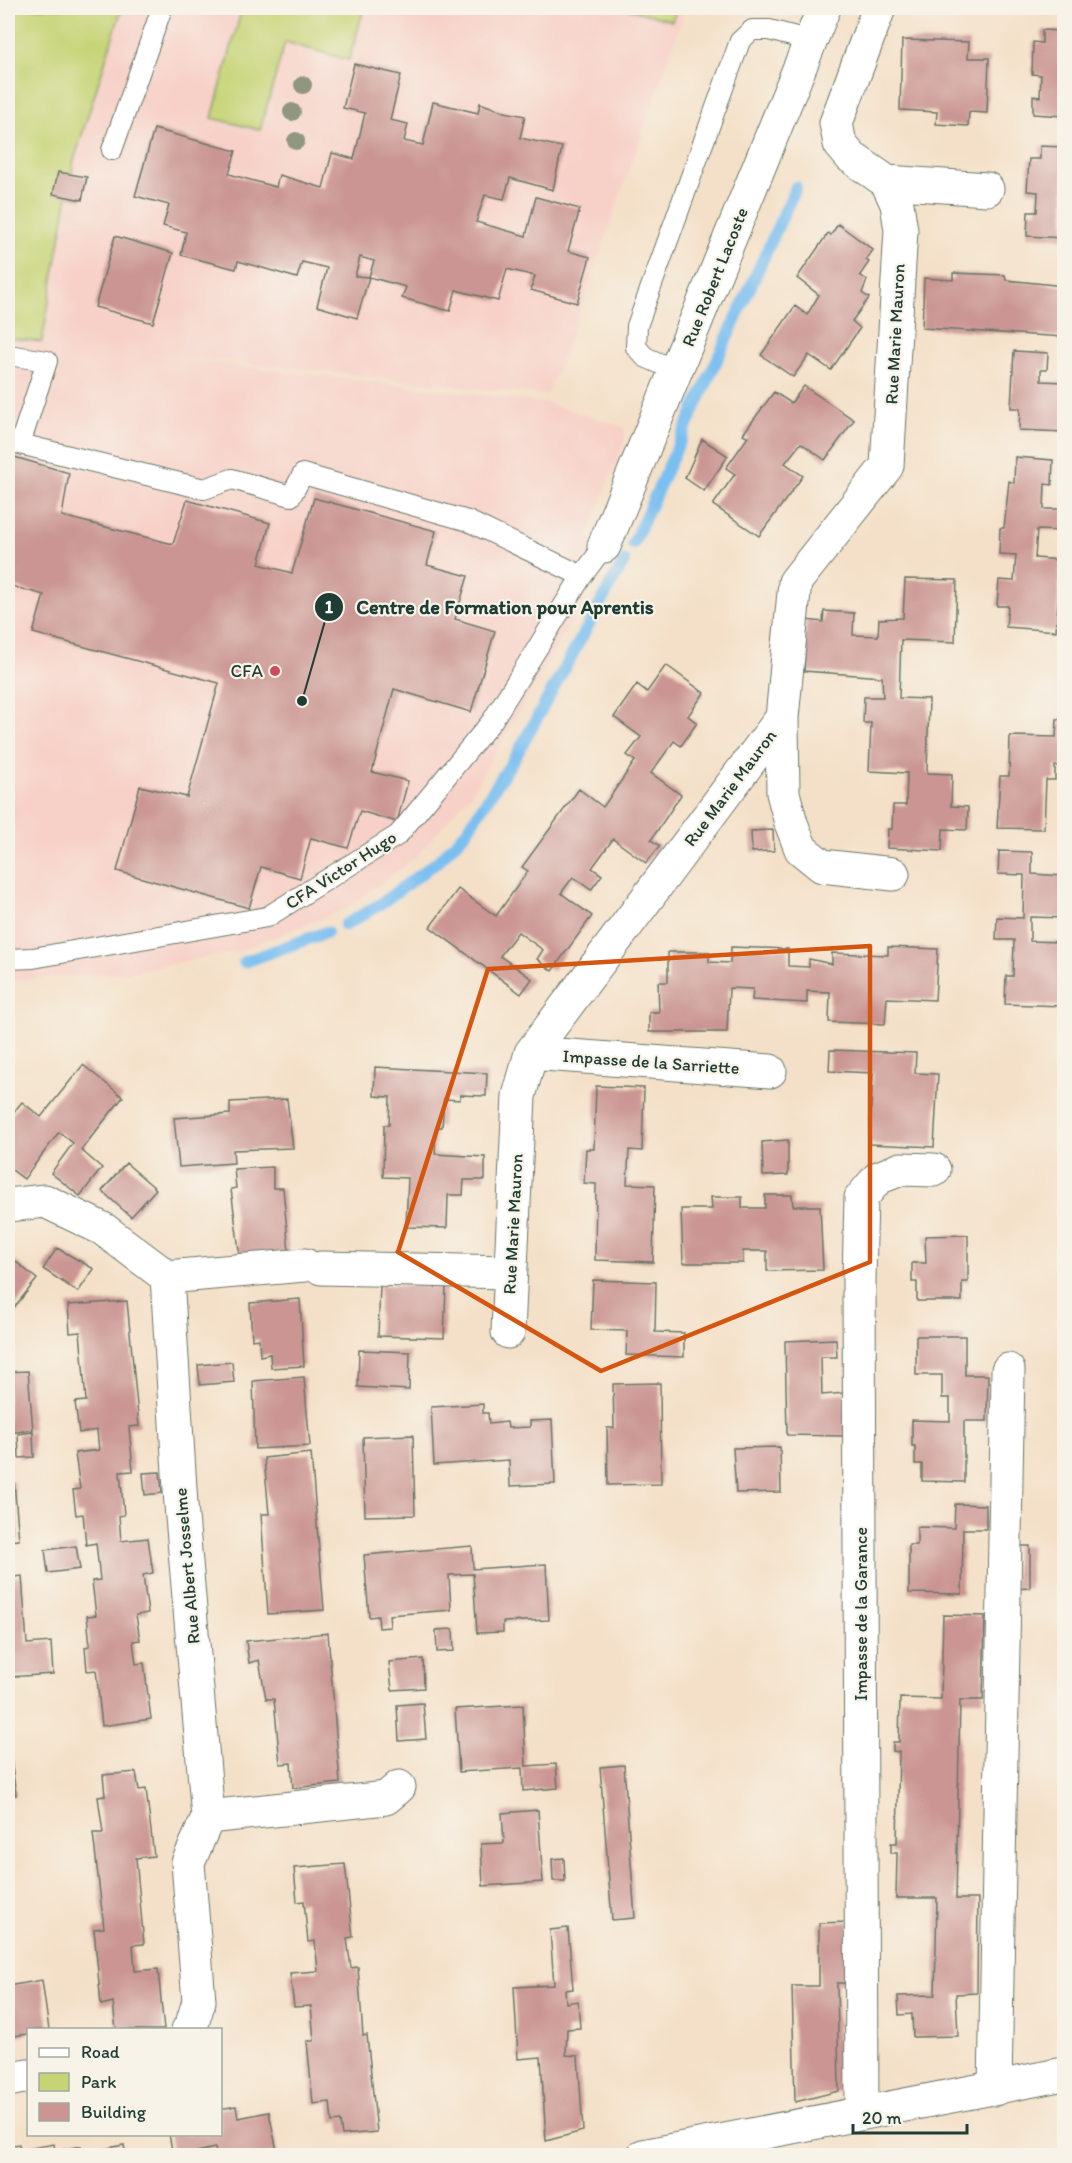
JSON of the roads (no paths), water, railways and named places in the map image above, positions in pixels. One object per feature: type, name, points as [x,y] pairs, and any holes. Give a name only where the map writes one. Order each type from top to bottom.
[{"type":"street","name":"Rue Robert Lacoste","points":[[604,546],[824,8]]},
{"type":"street","points":[[879,8],[836,123],[840,144],[851,157],[887,182],[987,189]]},
{"type":"street","name":"Rue Marie Mauron","points":[[508,1332],[519,1096],[531,1053],[782,718],[795,582],[887,466],[901,230],[897,204],[887,182]]},
{"type":"street","points":[[782,718],[783,793],[791,824],[801,849],[822,866],[892,874]]},
{"type":"street","name":"Impasse de la Sarriette","points":[[531,1053],[770,1071]]},
{"type":"street","name":"Impasse de la Garance","points":[[862,2113],[861,1198],[878,1178],[901,1169],[934,1170]]},
{"type":"street","points":[[8,1205],[45,1201],[103,1229],[167,1277],[313,1266],[510,1272]]},
{"type":"street","name":"Rue Albert Josselme","points":[[167,1277],[181,1505],[208,1817],[188,1863],[199,2001],[189,2028]]},
{"type":"street","points":[[995,2089],[1008,1370]]},
{"type":"street","points":[[208,1817],[386,1797],[399,1787]]},
{"type":"street","points":[[643,2156],[683,2152],[862,2113],[1065,2074]]},
{"type":"street","points":[[8,2080],[27,2076]]},
{"type":"lane","points":[[112,150],[162,8]]},
{"type":"lane","points":[[677,371],[645,357],[636,348],[637,326],[740,41],[752,30],[769,30],[811,41]]},
{"type":"lane","points":[[8,356],[47,361],[21,444],[204,489],[232,479],[291,496],[303,474],[468,521],[582,576]]},
{"type":"lane","name":"CFA Victor Hugo","points":[[8,959],[33,958],[267,917],[398,835],[492,721],[582,576],[604,546]]},
{"type":"waterway","points":[[633,544],[796,187]]},
{"type":"waterway","points":[[345,925],[379,905],[438,861],[466,832],[517,754],[624,561]]},
{"type":"waterway","points":[[244,962],[327,932]]},
{"type":"place","name":"CFA","points":[[275,671]]},
{"type":"place","name":"Centre de Formation pour Aprentis","points":[[302,701]]}]
